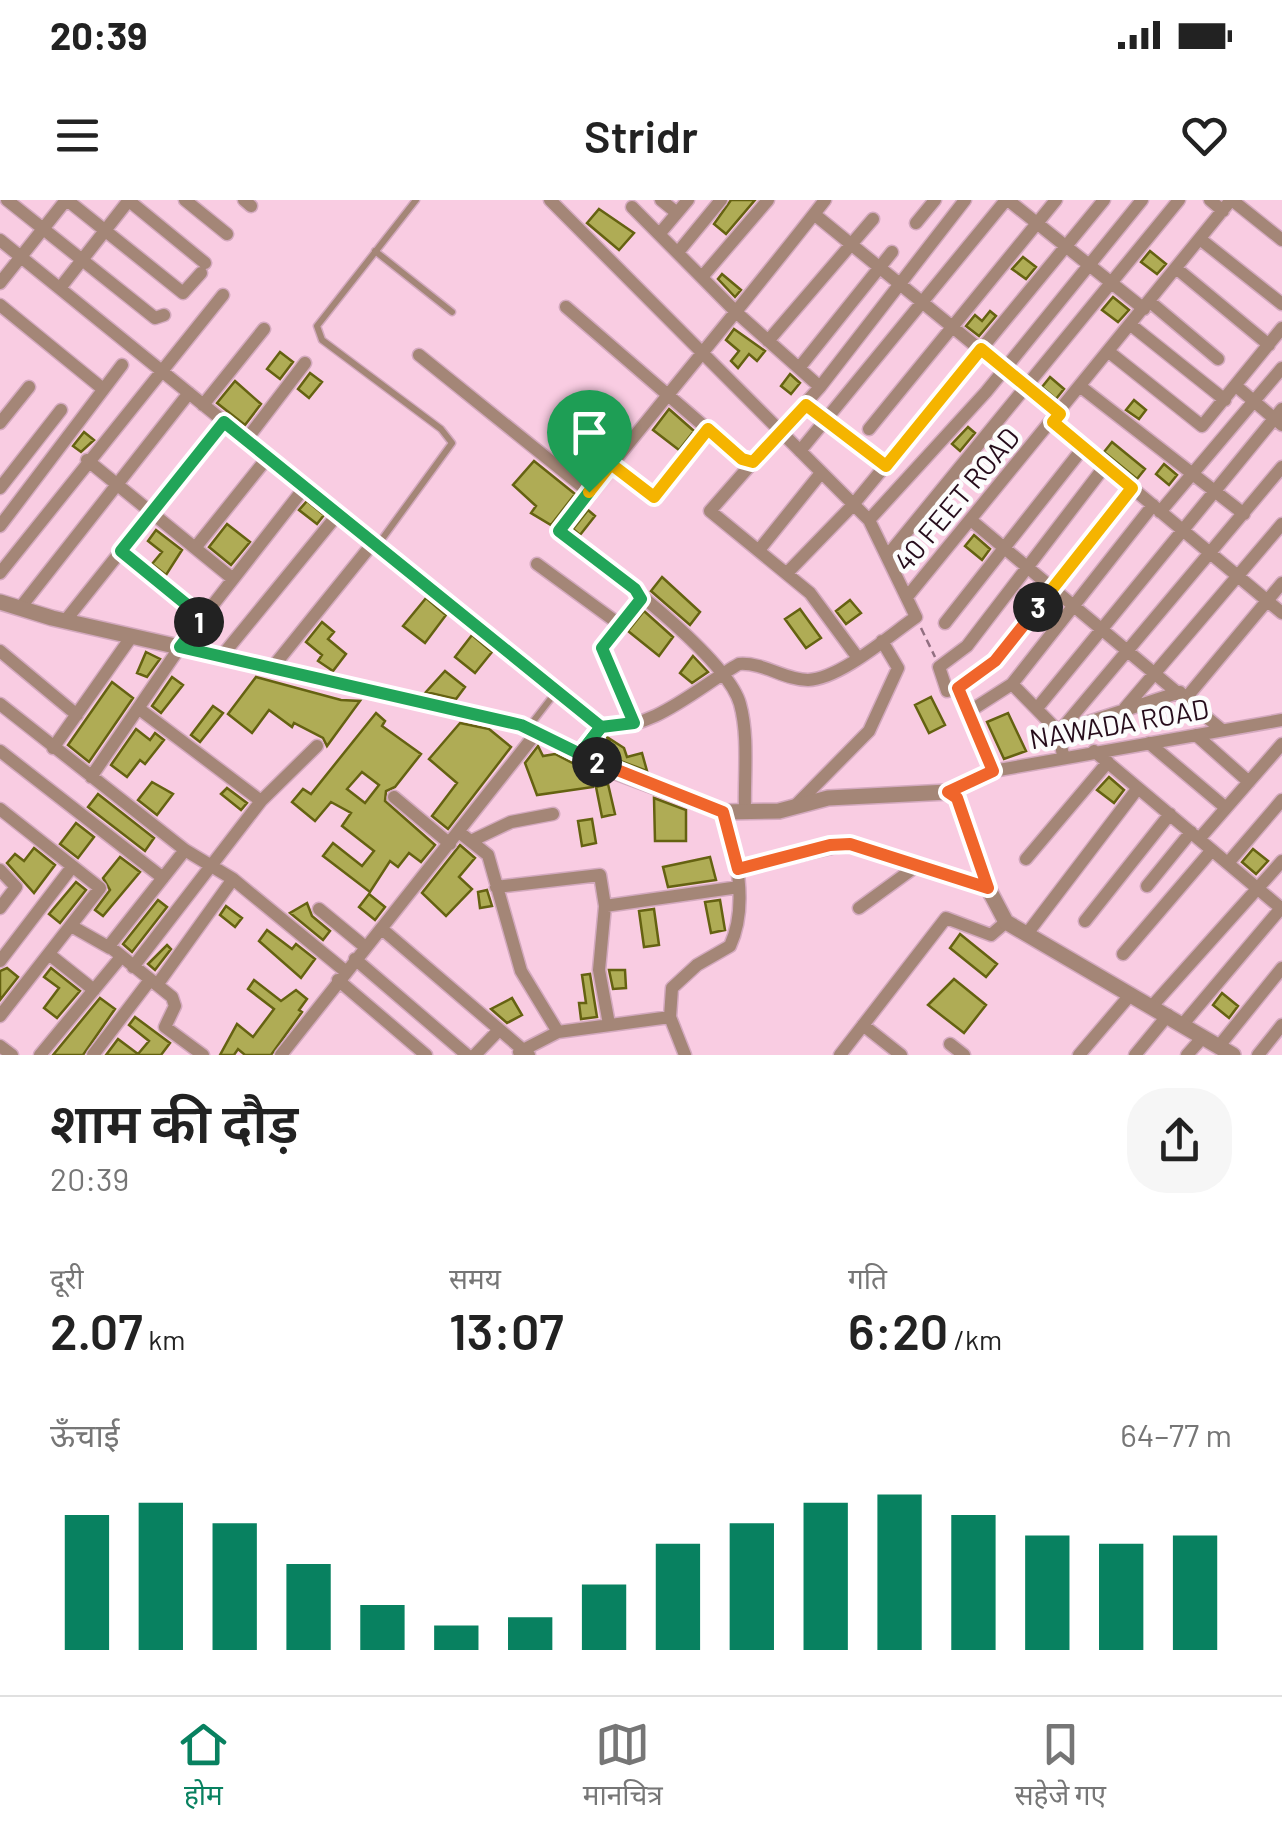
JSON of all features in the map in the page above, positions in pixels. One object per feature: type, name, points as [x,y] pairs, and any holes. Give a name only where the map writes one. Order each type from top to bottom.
[{"type":"street","points":[[8,200],[156,318],[164,315]]},
{"type":"street","points":[[0,283],[66,200],[106,230],[183,292],[203,268],[129,200],[106,230],[60,288]]},
{"type":"street","points":[[185,200],[227,234]]},
{"type":"street","points":[[550,200],[868,520],[916,617],[858,658],[808,680],[750,664],[725,672],[679,703],[634,723],[601,727],[580,754]]},
{"type":"street","points":[[661,200],[677,213]]},
{"type":"street","points":[[661,232],[688,200]]},
{"type":"street","points":[[678,251],[722,200]]},
{"type":"street","points":[[702,277],[768,200]]},
{"type":"street","points":[[745,811],[742,714],[725,672],[641,599],[635,589],[559,531],[666,392],[737,313],[825,200]]},
{"type":"street","points":[[916,223],[935,200]]},
{"type":"street","points":[[858,658],[820,604],[710,510],[806,405],[965,200]]},
{"type":"street","points":[[800,451],[1007,200],[1087,266],[1218,359]]},
{"type":"street","points":[[869,429],[1056,200]]},
{"type":"street","points":[[787,573],[886,466],[1104,200]]},
{"type":"street","points":[[868,520],[1005,368],[1142,200]]},
{"type":"street","points":[[886,556],[1180,200]]},
{"type":"street","points":[[1210,200],[1229,204],[1282,240]]},
{"type":"street","name":"40 FEET ROAD","points":[[907,597],[1229,204]]},
{"type":"street","points":[[632,208],[661,232],[737,313],[820,387]]},
{"type":"street","points":[[814,214],[1028,387],[1084,448],[1282,614]]},
{"type":"street","points":[[768,341],[873,219]]},
{"type":"street","points":[[1200,239],[1282,304]]},
{"type":"street","points":[[0,240],[601,727]]},
{"type":"street","points":[[799,368],[892,252]]},
{"type":"street","points":[[1176,268],[1269,345]]},
{"type":"street","points":[[0,572],[223,295]]},
{"type":"street","points":[[0,305],[103,389]]},
{"type":"street","points":[[566,307],[742,459],[753,462]]},
{"type":"street","points":[[1131,325],[1225,400]]},
{"type":"street","points":[[203,405],[264,328]]},
{"type":"street","points":[[1109,352],[1200,426],[1282,328]]},
{"type":"street","points":[[419,355],[589,492]]},
{"type":"street","points":[[246,440],[305,364]]},
{"type":"street","points":[[0,526],[122,365]]},
{"type":"street","points":[[970,712],[1012,684],[1157,509],[1282,368]]},
{"type":"street","points":[[0,423],[29,386]]},
{"type":"street","points":[[1038,707],[1182,528],[1279,418],[1236,386]]},
{"type":"street","points":[[1082,387],[1244,514]]},
{"type":"street","points":[[20,608],[189,393]]},
{"type":"street","points":[[806,405],[886,466]]},
{"type":"street","points":[[0,488],[61,410]]},
{"type":"street","points":[[65,621],[224,422]]},
{"type":"street","points":[[611,464],[654,497],[708,429]]},
{"type":"street","points":[[946,623],[1084,448]]},
{"type":"street","points":[[195,548],[268,458]]},
{"type":"street","points":[[87,460],[234,579]]},
{"type":"street","points":[[1106,466],[967,646],[939,668],[947,691],[958,688],[995,661],[1132,488]]},
{"type":"street","points":[[1059,732],[1282,468]]},
{"type":"street","points":[[758,550],[821,473]]},
{"type":"street","points":[[91,777],[180,647],[305,488]]},
{"type":"street","points":[[222,657],[338,514]]},
{"type":"street","points":[[972,520],[1222,730]]},
{"type":"street","points":[[1124,708],[1282,524]]},
{"type":"street","points":[[272,668],[375,544]]},
{"type":"street","points":[[121,551],[203,618]]},
{"type":"street","points":[[538,564],[619,624]]},
{"type":"street","points":[[1059,732],[1124,708],[1183,695],[1282,583]]},
{"type":"street","points":[[634,723],[602,651],[641,599]]},
{"type":"street","points":[[0,602],[65,621],[533,730],[580,754],[723,812],[738,869],[733,942],[674,984],[670,1017],[686,1055]]},
{"type":"street","points":[[53,748],[132,636]]},
{"type":"street","points":[[792,808],[868,730],[898,668],[882,641]]},
{"type":"street","points":[[0,651],[76,715]]},
{"type":"street","points":[[1012,684],[1059,732],[1063,756]]},
{"type":"street","points":[[958,688],[993,771]]},
{"type":"street","points":[[0,704],[185,850],[233,879],[426,1055]]},
{"type":"street","points":[[138,708],[261,801]]},
{"type":"street","name":"NAWADA ROAD","points":[[723,812],[792,808],[816,799],[948,792],[993,771],[1094,750],[1282,720]]},
{"type":"street","points":[[466,837],[533,730]]},
{"type":"street","points":[[1196,735],[1248,782]]},
{"type":"street","points":[[1150,742],[1226,808]]},
{"type":"street","points":[[1147,886],[1226,808],[1282,744]]},
{"type":"street","points":[[133,967],[261,801],[316,746]]},
{"type":"street","points":[[0,750],[163,878]]},
{"type":"street","points":[[1094,750],[1282,908],[1183,1024]]},
{"type":"street","points":[[1026,858],[1108,762]]},
{"type":"street","points":[[1026,934],[1138,788]]},
{"type":"street","points":[[948,792],[957,798],[988,888],[1006,922],[1152,1004],[1226,1051],[1282,968]]},
{"type":"street","points":[[394,797],[450,844]]},
{"type":"street","points":[[1228,863],[1282,800]]},
{"type":"street","points":[[0,808],[100,888],[0,1016]]},
{"type":"street","points":[[280,1055],[450,844],[511,822],[553,814]]},
{"type":"street","points":[[1085,921],[1170,814]]},
{"type":"street","points":[[466,837],[488,855],[521,971],[558,1032]]},
{"type":"street","points":[[738,869],[840,844],[988,888]]},
{"type":"street","points":[[116,953],[111,940],[185,850]]},
{"type":"street","points":[[1123,954],[1212,850]]},
{"type":"street","points":[[1152,1004],[1282,861]]},
{"type":"street","points":[[859,908],[918,865]]},
{"type":"street","points":[[0,962],[72,867]]},
{"type":"street","points":[[0,870],[16,887],[0,908]]},
{"type":"street","points":[[496,888],[594,873],[602,878],[605,906],[599,970],[609,1024]]},
{"type":"street","points":[[93,1055],[233,879]]},
{"type":"street","points":[[605,906],[739,887]]},
{"type":"street","points":[[319,909],[364,946]]},
{"type":"street","points":[[840,1055],[946,918],[992,935],[1006,922]]},
{"type":"street","points":[[73,927],[116,953],[176,1003],[165,1027],[203,1055]]},
{"type":"street","points":[[382,929],[522,1053],[558,1032],[670,1017]]},
{"type":"street","points":[[40,1055],[94,990],[116,953]]},
{"type":"street","points":[[50,955],[94,990]]},
{"type":"street","points":[[354,959],[467,1055]]},
{"type":"street","points":[[1080,1055],[1131,994]]},
{"type":"street","points":[[1135,1055],[1168,1015]]},
{"type":"street","points":[[863,1024],[902,1055]]},
{"type":"street","points":[[1258,1055],[1282,1026]]},
{"type":"street","points":[[475,1055],[499,1030]]},
{"type":"street","points":[[1187,1055],[1203,1037]]},
{"type":"street","points":[[950,1044],[964,1055]]},
{"type":"street","points":[[0,1046],[12,1055]]},
{"type":"lane","points":[[375,544],[452,443],[440,429],[316,333],[322,318],[416,200]]},
{"type":"lane","points":[[376,251],[452,312]]},
{"type":"lane","points":[[533,730],[552,697]]},
{"type":"path","points":[[916,617],[939,668]]},
{"type":"building","points":[[731,200],[755,200],[726,234],[714,224]]},
{"type":"building","points":[[599,209],[634,233],[619,250],[587,223]]},
{"type":"building","points":[[1150,251],[1166,264],[1157,274],[1141,262]]},
{"type":"building","points":[[1023,257],[1036,267],[1026,279],[1012,269]]},
{"type":"building","points":[[722,274],[741,290],[735,297],[718,279]]},
{"type":"building","points":[[1113,297],[1129,310],[1118,322],[1102,310]]},
{"type":"building","points":[[990,311],[996,316],[979,336],[966,326],[975,315],[982,321]]},
{"type":"building","points":[[734,329],[765,351],[757,361],[749,354],[738,368],[731,361],[739,351],[726,340]]},
{"type":"building","points":[[280,352],[293,362],[280,379],[267,369]]},
{"type":"building","points":[[310,373],[322,382],[309,398],[298,389]]},
{"type":"building","points":[[790,374],[800,383],[791,394],[781,386]]},
{"type":"building","points":[[1050,377],[1064,389],[1056,399],[1042,387]]},
{"type":"building","points":[[235,381],[261,404],[245,425],[217,403]]},
{"type":"building","points":[[1134,400],[1146,410],[1139,419],[1126,410]]},
{"type":"building","points":[[669,409],[694,431],[679,450],[653,430]]},
{"type":"building","points":[[968,427],[975,433],[960,451],[952,444]]},
{"type":"building","points":[[84,432],[94,440],[81,452],[73,446]]},
{"type":"building","points":[[1112,442],[1145,469],[1137,479],[1104,452]]},
{"type":"building","points":[[573,443],[600,464],[588,478],[562,458]]},
{"type":"building","points":[[534,461],[575,494],[551,525],[531,513],[536,506],[513,485]]},
{"type":"building","points":[[1164,464],[1177,475],[1169,485],[1156,474]]},
{"type":"building","points":[[307,501],[324,515],[317,524],[299,510]]},
{"type":"building","points":[[588,510],[595,516],[580,535],[573,529]]},
{"type":"building","points":[[227,524],[250,542],[231,565],[209,547]]},
{"type":"building","points":[[156,530],[182,550],[166,575],[152,564],[162,552],[148,541]]},
{"type":"building","points":[[974,535],[990,549],[982,560],[965,546]]},
{"type":"building","points":[[662,577],[700,612],[690,625],[651,591]]},
{"type":"building","points":[[426,598],[446,615],[425,643],[403,626]]},
{"type":"building","points":[[850,600],[861,613],[846,624],[836,611]]},
{"type":"building","points":[[800,609],[821,638],[806,648],[785,619]]},
{"type":"building","points":[[644,611],[673,637],[659,656],[628,631]]},
{"type":"building","points":[[322,622],[334,632],[328,639],[346,654],[333,671],[318,661],[322,655],[306,642]]},
{"type":"building","points":[[472,635],[492,652],[475,673],[455,657]]},
{"type":"building","points":[[146,652],[160,659],[147,677],[137,673]]},
{"type":"building","points":[[693,656],[708,672],[692,683],[680,673]]},
{"type":"building","points":[[445,671],[465,687],[456,699],[426,692]]},
{"type":"building","points":[[172,677],[183,685],[161,713],[152,706]]},
{"type":"building","points":[[256,677],[341,700],[360,701],[327,746],[323,738],[294,723],[292,727],[269,710],[252,733],[228,714]]},
{"type":"building","points":[[112,682],[133,698],[89,762],[68,745]]},
{"type":"building","points":[[931,697],[945,725],[929,733],[915,705]]},
{"type":"building","points":[[213,706],[223,713],[200,742],[191,735]]},
{"type":"building","points":[[376,713],[385,721],[382,726],[421,754],[395,787],[386,791],[385,801],[435,845],[421,862],[409,853],[398,867],[390,861],[370,892],[323,856],[333,843],[362,866],[374,851],[342,826],[351,813],[331,802],[315,821],[292,802],[303,789],[311,794]],"holes":[[[362,772],[379,785],[365,803],[347,789]]]},
{"type":"building","points":[[1008,713],[1026,751],[1004,759],[987,722]]},
{"type":"building","points":[[460,723],[489,729],[511,747],[448,829],[432,816],[457,783],[429,759]]},
{"type":"building","points":[[136,729],[150,740],[155,733],[164,740],[145,764],[140,760],[127,777],[111,765]]},
{"type":"building","points":[[607,737],[624,748],[627,757],[642,753],[647,771],[615,759]]},
{"type":"building","points":[[538,746],[543,756],[555,754],[590,772],[593,787],[537,795],[525,763]]},
{"type":"building","points":[[1109,777],[1124,790],[1114,803],[1097,790]]},
{"type":"building","points":[[152,782],[173,794],[157,815],[138,800]]},
{"type":"building","points":[[608,784],[615,814],[602,817],[596,787]]},
{"type":"building","points":[[227,788],[247,803],[241,810],[221,794]]},
{"type":"building","points":[[98,794],[154,838],[145,851],[88,807]]},
{"type":"building","points":[[654,798],[686,810],[686,841],[655,841]]},
{"type":"building","points":[[592,819],[596,843],[582,846],[578,821]]},
{"type":"building","points":[[76,823],[94,837],[78,858],[60,844]]},
{"type":"building","points":[[460,845],[475,858],[459,877],[472,889],[446,916],[422,893]]},
{"type":"building","points":[[34,848],[55,865],[34,893],[7,863],[15,854],[24,861]]},
{"type":"building","points":[[1253,849],[1268,861],[1256,874],[1242,862]]},
{"type":"building","points":[[120,857],[140,872],[103,916],[95,910],[110,890],[103,878]]},
{"type":"building","points":[[710,857],[716,880],[668,887],[663,867]]},
{"type":"building","points":[[76,882],[86,890],[60,923],[49,914]]},
{"type":"building","points":[[487,890],[492,906],[480,908],[478,892]]},
{"type":"building","points":[[369,894],[385,907],[375,920],[359,907]]},
{"type":"building","points":[[158,900],[167,907],[132,952],[123,944]]},
{"type":"building","points":[[720,900],[725,930],[711,933],[705,902]]},
{"type":"building","points":[[307,903],[312,916],[330,931],[323,940],[290,913]]},
{"type":"building","points":[[226,906],[242,918],[235,927],[220,915]]},
{"type":"building","points":[[654,909],[659,945],[644,947],[639,911]]},
{"type":"building","points":[[267,930],[292,949],[296,944],[315,959],[301,978],[259,941]]},
{"type":"building","points":[[960,934],[997,964],[986,977],[950,948]]},
{"type":"building","points":[[167,945],[171,949],[155,970],[148,964]]},
{"type":"building","points":[[7,968],[18,977],[0,1000],[0,971]]},
{"type":"building","points":[[51,968],[80,991],[57,1018],[44,1008],[59,988],[44,977]]},
{"type":"building","points":[[609,970],[625,970],[626,988],[613,989]]},
{"type":"building","points":[[590,974],[597,1017],[581,1019],[579,1003],[586,1003],[582,975]]},
{"type":"building","points":[[954,979],[986,1005],[964,1033],[928,1005]]},
{"type":"building","points":[[254,980],[281,1001],[296,990],[307,999],[299,1010],[302,1012],[271,1055],[245,1055],[238,1049],[234,1055],[220,1055],[237,1024],[253,1037],[274,1009],[248,989]]},
{"type":"building","points":[[1222,993],[1238,1006],[1229,1018],[1213,1005]]},
{"type":"building","points":[[100,998],[115,1009],[83,1055],[53,1055]]},
{"type":"building","points":[[512,998],[522,1015],[507,1023],[491,1009]]},
{"type":"building","points":[[135,1017],[170,1043],[161,1055],[106,1055],[118,1039],[138,1054],[149,1041],[129,1025]]},
{"type":"route","points":[[589,492],[559,531],[635,589],[641,599],[602,648],[634,723],[601,727],[580,754],[521,725],[180,647],[203,618],[121,551],[224,422],[601,727],[580,754],[616,772],[723,812],[738,869],[830,845],[850,844],[988,888],[957,798],[948,792],[993,771],[958,688],[995,661],[1132,488],[1053,422],[1060,414],[981,349],[886,466],[806,405],[753,462],[742,459],[708,429],[654,497],[611,464],[589,492]]}]
